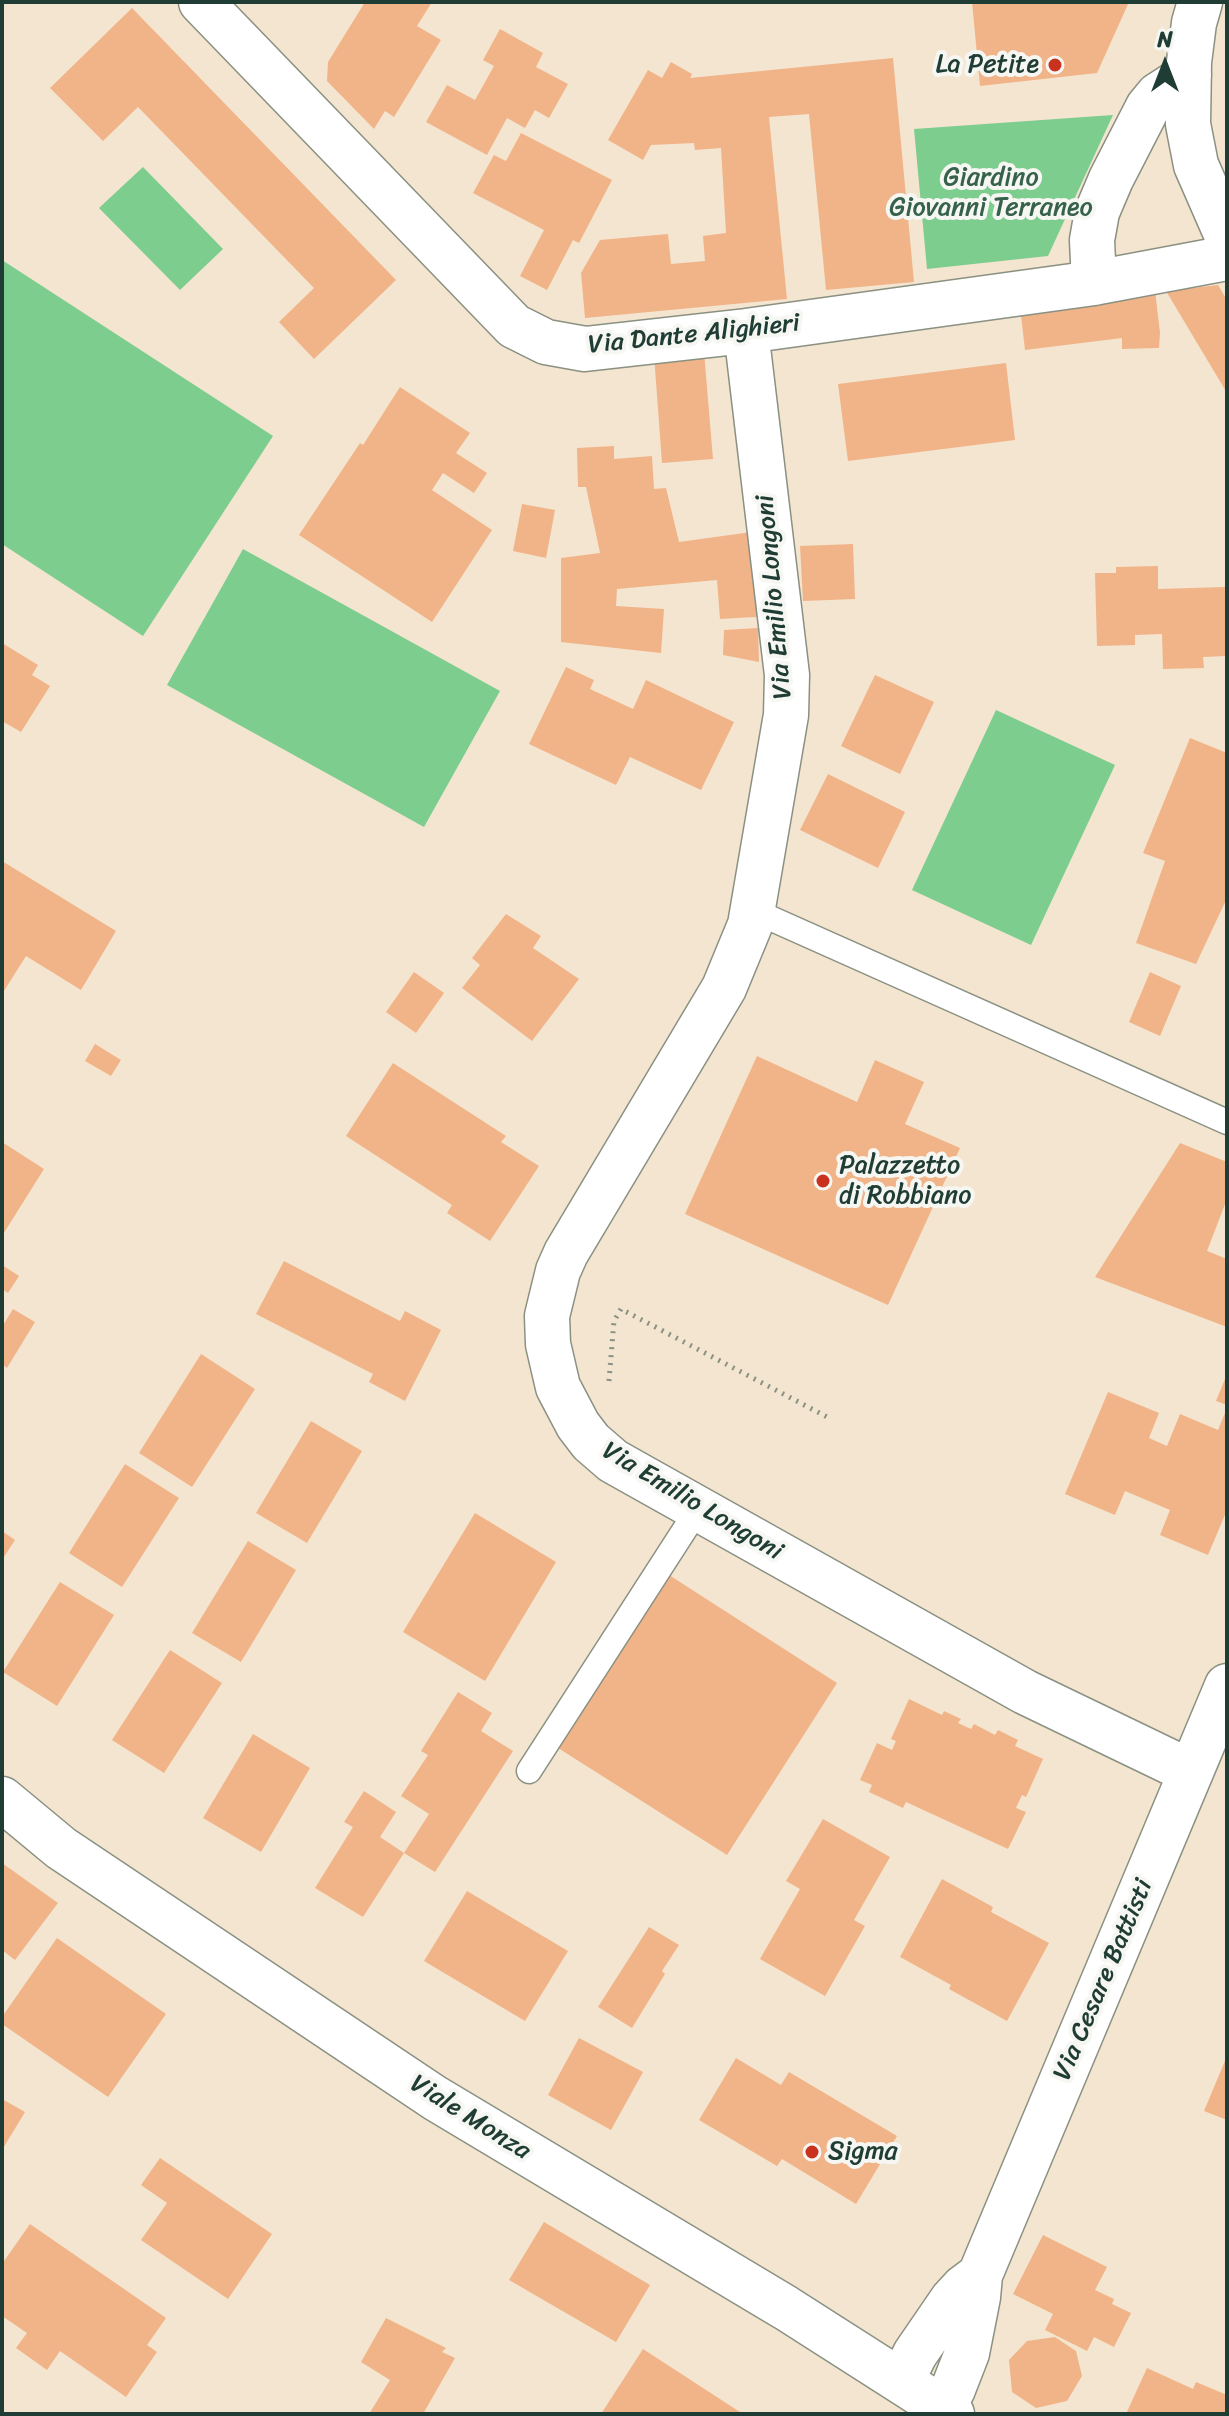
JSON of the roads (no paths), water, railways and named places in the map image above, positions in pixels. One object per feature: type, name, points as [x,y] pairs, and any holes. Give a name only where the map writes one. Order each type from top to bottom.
[{"type":"street","name":"Via Dante Alighieri","points":[[201,2],[514,326],[532,337],[555,345],[585,349],[746,331],[1094,283],[1227,258]]},
{"type":"street","points":[[1200,2],[1194,23],[1188,124],[1196,165],[1227,236]]},
{"type":"street","points":[[1094,283],[1092,240],[1097,212],[1111,179],[1148,107],[1158,95],[1189,75]]},
{"type":"street","name":"Via Emilio Longoni","points":[[746,331],[787,675],[786,715],[752,910],[743,947],[724,988],[566,1253],[554,1283],[547,1316],[552,1369],[578,1425],[591,1442],[613,1461],[1025,1692],[1191,1772]]},
{"type":"street","name":"Via Cesare Battisti","points":[[947,2411],[967,2353],[980,2275],[1227,1686]]},
{"type":"street","name":"Viale Monza","points":[[2,1799],[61,1848],[435,2098],[786,2308],[947,2411]]},
{"type":"street","name":"Via Cesare Battisti","points":[[902,2380],[915,2354],[952,2300],[980,2275]]},
{"type":"lane","points":[[752,910],[1227,1122]]},
{"type":"lane","points":[[529,1771],[698,1509]]},
{"type":"place","name":"La Petite","points":[[1055,65]]},
{"type":"place","name":"Palazzetto di Robbiano","points":[[823,1181]]},
{"type":"place","name":"Sigma","points":[[812,2152]]},
{"type":"park label","name":"Giardino Giovanni Terraneo","points":[[991,193]]}]
